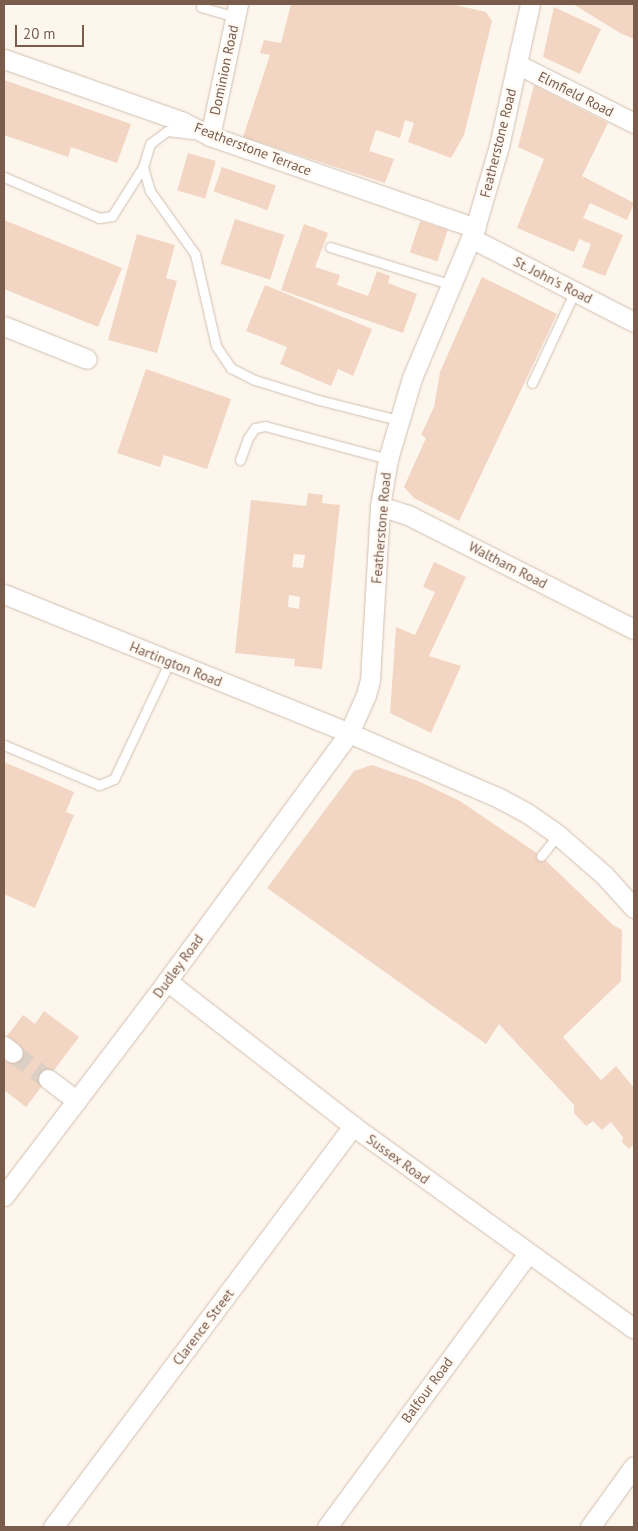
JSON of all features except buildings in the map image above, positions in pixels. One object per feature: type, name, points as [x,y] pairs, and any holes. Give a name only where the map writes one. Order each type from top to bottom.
[{"type":"street","name":"Featherstone Road","points":[[349,733],[370,680],[380,506],[388,459],[412,378],[473,233],[499,146],[530,4]]},
{"type":"street","name":"Dominion Road","points":[[210,136],[236,11]]},
{"type":"street","name":"Featherstone Terrace","points":[[4,59],[182,121],[210,136],[473,233]]},
{"type":"street","name":"Elmfield Road","points":[[517,64],[634,123]]},
{"type":"street","name":"St. John's Road","points":[[473,233],[634,322]]},
{"type":"street","points":[[4,326],[88,359]]},
{"type":"street","name":"Waltham Road","points":[[380,506],[410,516],[634,629]]},
{"type":"street","name":"Hartington Road","points":[[4,594],[349,733]]},
{"type":"street","points":[[349,733],[499,798],[527,813],[558,834],[604,875],[634,908]]},
{"type":"street","name":"Dudley Road","points":[[4,1196],[167,981],[349,733]]},
{"type":"street","name":"Sussex Road","points":[[167,981],[352,1126],[634,1329]]},
{"type":"street","points":[[48,1079],[77,1101]]},
{"type":"street","name":"Clarence Street","points":[[53,1527],[352,1126]]},
{"type":"street","name":"Balfour Road","points":[[326,1527],[528,1252]]},
{"type":"street","points":[[590,1527],[634,1466]]},
{"type":"lane","points":[[201,7],[236,11]]},
{"type":"lane","points":[[4,177],[99,218],[112,216],[143,167],[150,144],[167,131],[210,136]]},
{"type":"lane","points":[[143,167],[150,191],[195,254],[216,346],[231,368],[255,380],[319,400],[398,420]]},
{"type":"lane","points":[[330,247],[452,285]]},
{"type":"lane","points":[[532,383],[575,291]]},
{"type":"lane","points":[[240,460],[248,438],[255,428],[265,426],[388,459]]},
{"type":"lane","points":[[4,745],[99,784],[114,779],[170,661]]},
{"type":"lane","points":[[541,856],[558,834]]},
{"type":"tunnel","points":[[13,1053],[48,1079]]}]
